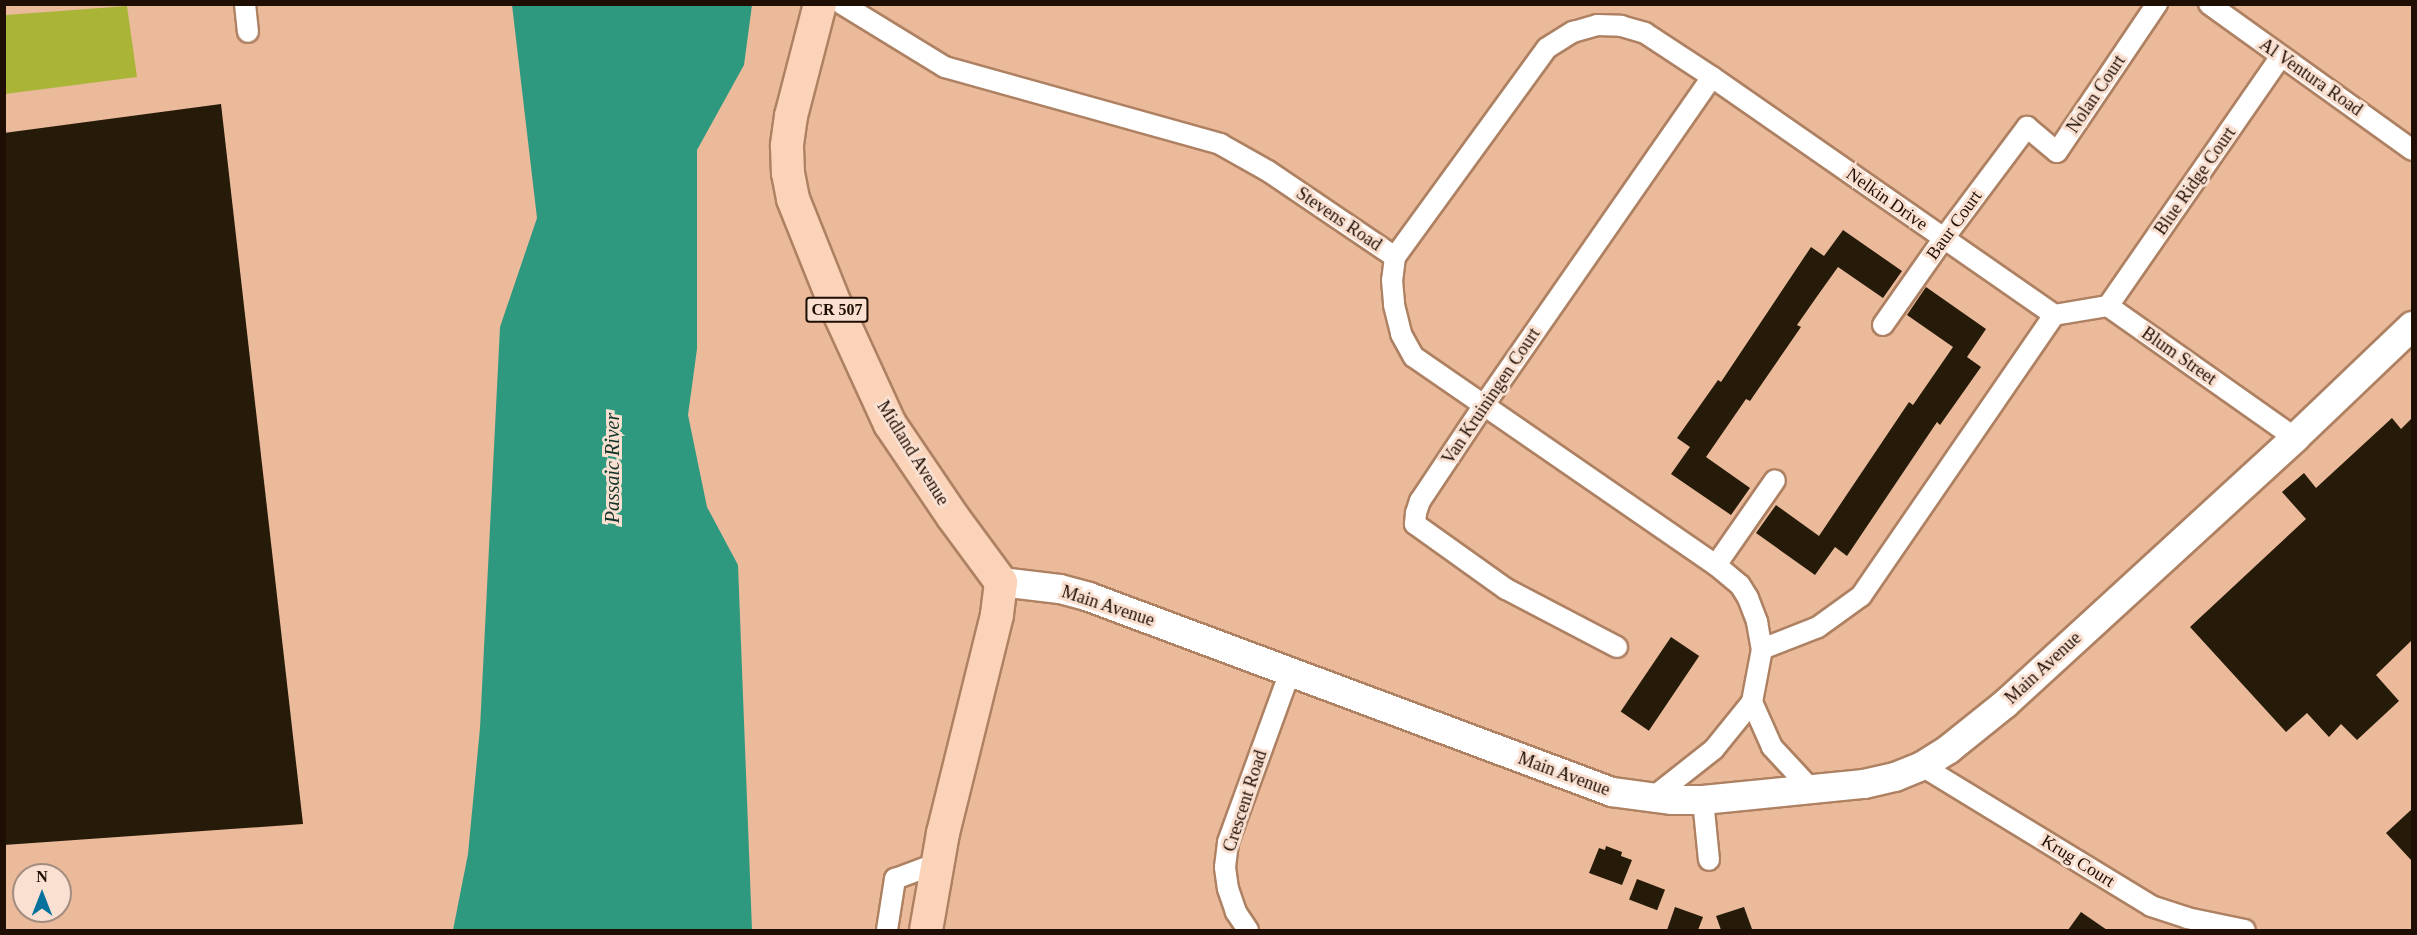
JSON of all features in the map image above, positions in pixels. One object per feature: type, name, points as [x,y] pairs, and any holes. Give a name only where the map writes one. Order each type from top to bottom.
[{"type":"main road","name":"Midland Avenue","points":[[820,4],[791,116],[787,146],[788,172],[793,199],[835,304],[890,424],[964,534],[1001,582]]},
{"type":"main road","points":[[926,930],[949,807],[995,625],[1001,582]]},
{"type":"street","points":[[245,4],[248,32]]},
{"type":"street","name":"Stevens Road","points":[[842,4],[945,67],[1220,144],[1268,171],[1395,257],[1392,280],[1394,304],[1401,334],[1414,357],[1716,565],[1740,585],[1748,598],[1757,622],[1762,649],[1752,702],[1714,749],[1652,798]]},
{"type":"street","name":"Nolan Court","points":[[2026,127],[2057,152],[2157,4]]},
{"type":"street","name":"Al Ventura Road","points":[[2209,4],[2412,150]]},
{"type":"street","name":"Nelkin Drive","points":[[1395,257],[1547,48],[1573,32],[1597,25],[1622,26],[1645,33],[1712,77],[2054,315]]},
{"type":"street","name":"Blue Ridge Court","points":[[2108,306],[2281,56]]},
{"type":"street","name":"Van Kruiningen Court","points":[[1617,647],[1506,589],[1415,524],[1420,501],[1712,77]]},
{"type":"street","name":"Baur Court","points":[[1883,324],[2026,127]]},
{"type":"street","points":[[1762,649],[1818,627],[1861,596],[2054,315],[2108,306]]},
{"type":"street","name":"Blum Street","points":[[2108,306],[2295,438]]},
{"type":"street","name":"Main Avenue","points":[[1001,582],[1060,589],[1089,597],[1596,788],[1652,798],[1703,800],[1864,784],[1895,777],[1922,766],[1949,749],[2005,704],[2295,438],[2412,326]]},
{"type":"street","points":[[1716,565],[1775,480]]},
{"type":"street","name":"Crescent Road","points":[[1248,930],[1236,912],[1228,889],[1226,867],[1228,842],[1290,672]]},
{"type":"street","points":[[1752,702],[1772,747],[1812,790]]},
{"type":"street","name":"Krug Court","points":[[1922,766],[2151,906],[2187,918],[2245,930]]},
{"type":"street","points":[[1703,800],[1709,860]]},
{"type":"street","points":[[887,930],[895,879],[938,863]]},
{"type":"green space","points":[[5,6],[6,15],[127,6],[137,77],[5,94]]},
{"type":"water","name":"Passaic River","points":[[512,5],[752,5],[744,65],[697,150],[697,349],[688,415],[707,507],[738,565],[752,930],[453,930],[468,854],[480,728],[500,327],[537,218]]},
{"type":"building","points":[[221,104],[303,824],[4,845],[4,133]]},
{"type":"building","points":[[1843,230],[1902,271],[1883,298],[1838,267],[1818,295],[1797,325],[1801,327],[1750,401],[1746,399],[1706,457],[1750,488],[1731,515],[1671,474],[1690,447],[1677,438],[1718,380],[1721,382],[1811,247],[1824,256]]},
{"type":"building","points":[[1926,287],[1986,329],[1967,357],[1981,367],[1940,425],[1937,422],[1847,556],[1835,547],[1815,575],[1756,533],[1776,505],[1819,536],[1909,402],[1913,405],[1953,347],[1907,315]]},
{"type":"building","points":[[2392,418],[2401,429],[2412,418],[2412,640],[2376,675],[2399,701],[2357,740],[2341,724],[2329,737],[2307,713],[2286,732],[2190,627],[2306,519],[2282,492],[2304,473],[2316,488]]},
{"type":"building","points":[[1671,637],[1699,656],[1649,731],[1621,712]]},
{"type":"building","points":[[2412,809],[2412,861],[2386,833]]},
{"type":"building","points":[[1606,846],[1622,852],[1621,856],[1632,860],[1622,885],[1589,873],[1599,848],[1605,850]]},
{"type":"building","points":[[1637,879],[1665,890],[1657,910],[1629,900]]},
{"type":"building","points":[[1675,907],[1703,917],[1698,930],[1667,930]]},
{"type":"building","points":[[1744,907],[1752,929],[1721,930],[1716,916]]},
{"type":"building","points":[[2081,912],[2107,930],[2068,930]]}]
